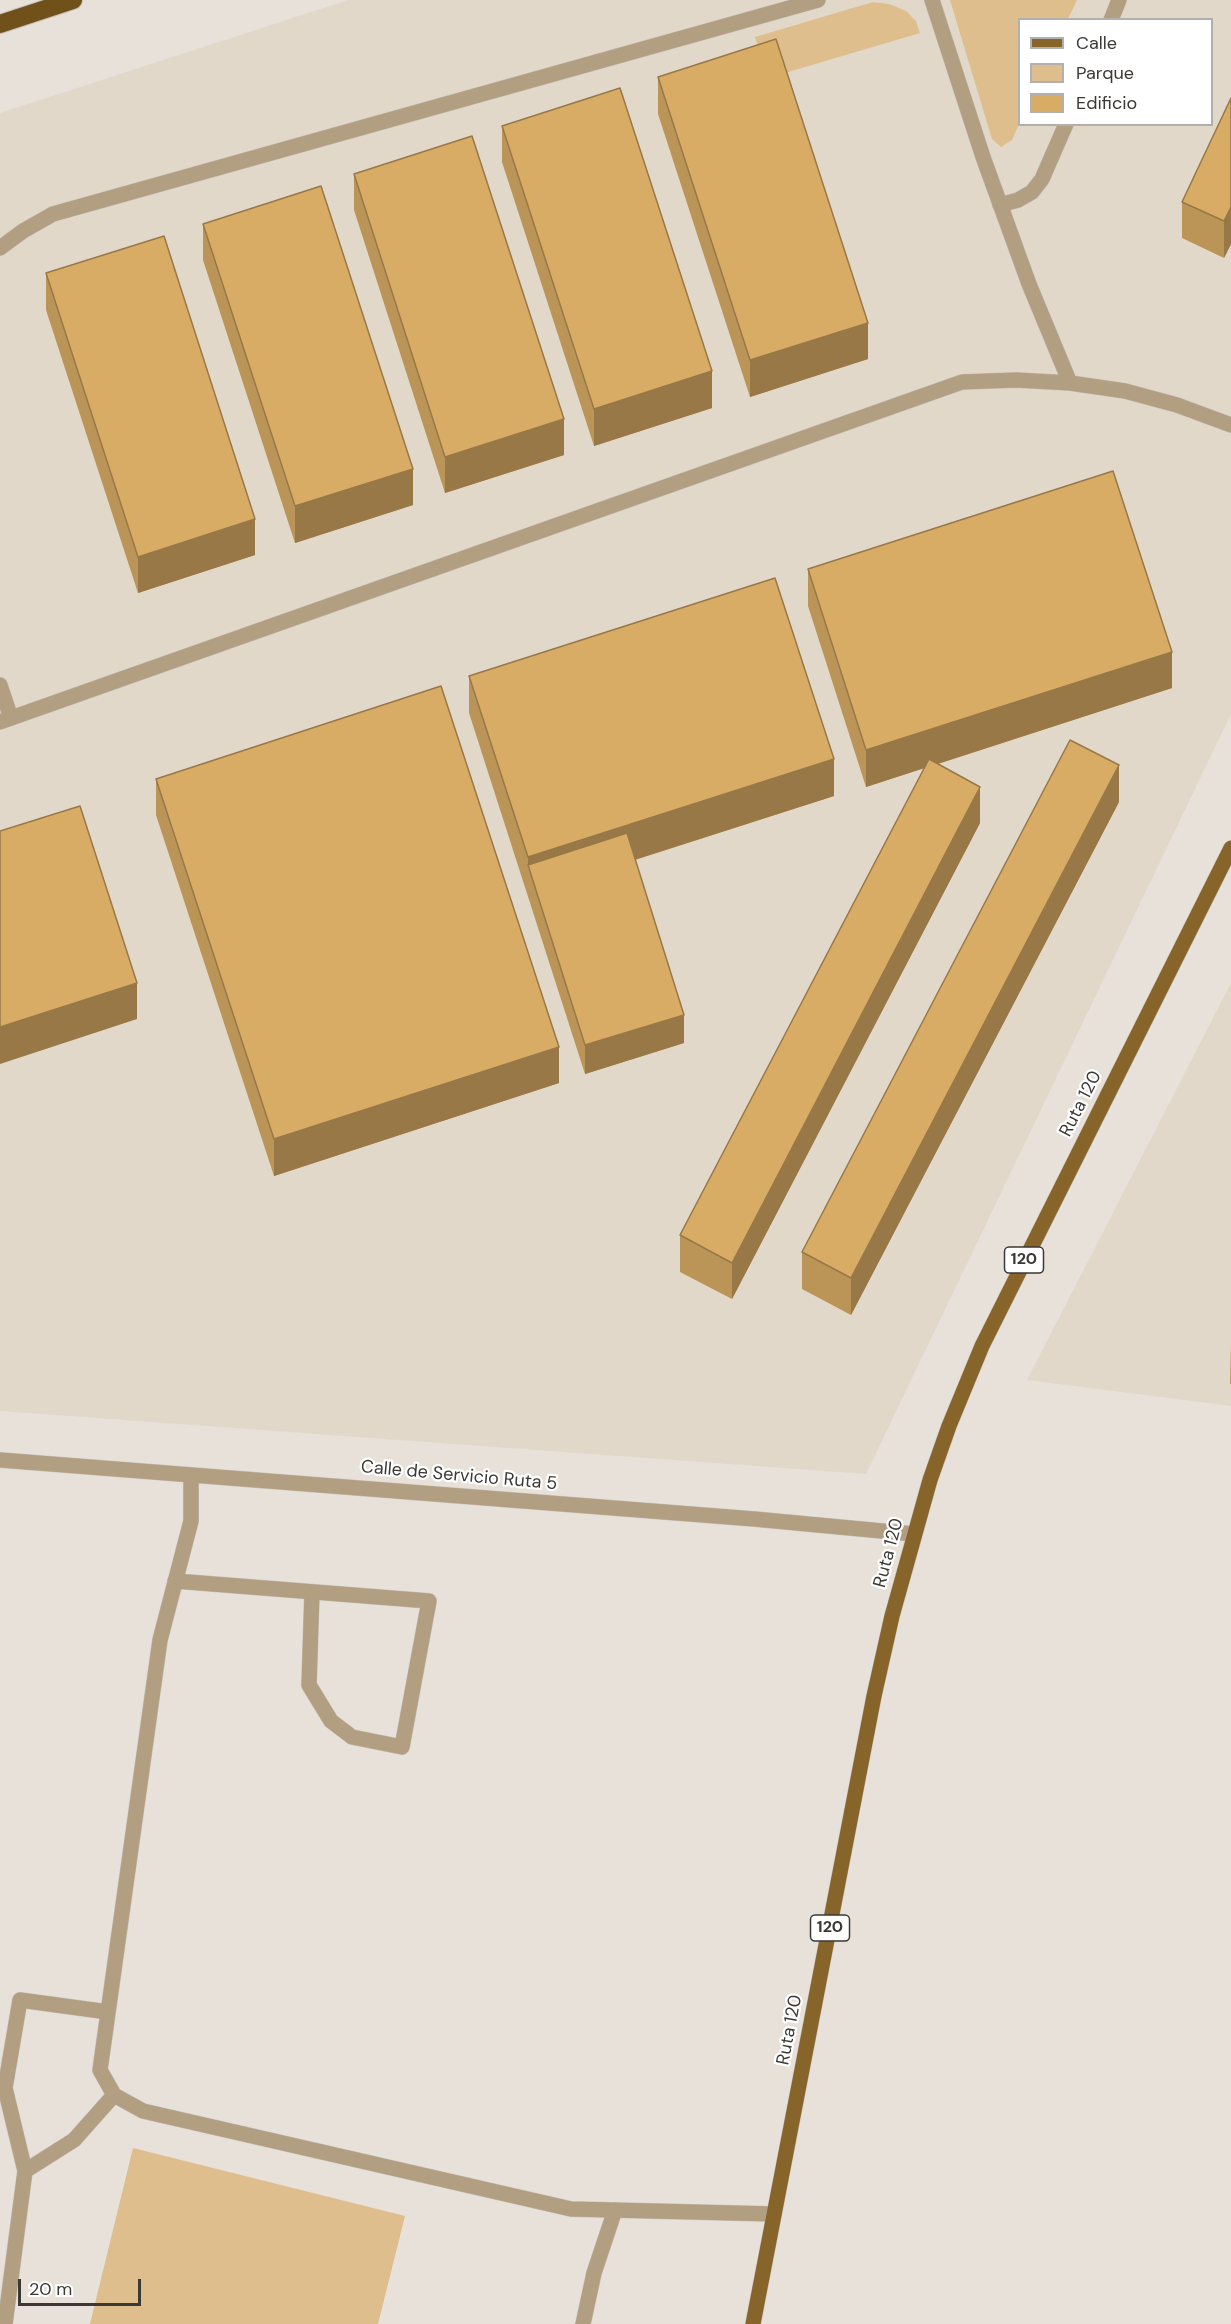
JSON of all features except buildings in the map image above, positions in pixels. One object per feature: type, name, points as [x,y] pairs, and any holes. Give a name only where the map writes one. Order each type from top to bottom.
[{"type":"highway","points":[[0,24],[73,0]]},
{"type":"main road","name":"Ruta 120","points":[[753,2324],[874,1696],[914,1534],[949,1426],[982,1346],[1231,848]]},
{"type":"street","points":[[0,248],[23,231],[53,214],[818,0]]},
{"type":"street","points":[[932,0],[1000,204],[1029,284],[1070,383]]},
{"type":"street","points":[[1112,18],[1119,0]]},
{"type":"street","points":[[1000,204],[1018,200],[1032,192],[1042,179],[1065,126]]},
{"type":"street","points":[[0,685],[6,720],[962,382],[1016,380],[1070,383],[1125,391],[1177,405],[1231,424]]},
{"type":"street","name":"Calle de Servicio Ruta 5","points":[[0,1460],[730,1517],[914,1534]]},
{"type":"street","points":[[191,1475],[191,1521],[160,1640],[100,2070],[114,2095],[142,2111],[572,2209],[774,2214]]},
{"type":"street","points":[[175,1581],[429,1601],[402,1747],[352,1737],[331,1721],[309,1685],[312,1592]]},
{"type":"street","points":[[4,2324],[25,2171],[4,2088],[20,2000],[108,2012]]},
{"type":"street","points":[[25,2171],[74,2140],[114,2095]]},
{"type":"street","points":[[584,2324],[594,2273],[615,2210]]},
{"type":"shaded area","points":[[348,0],[1231,0],[1231,714],[866,1474],[0,1411],[0,113]]},
{"type":"shaded area","points":[[1231,983],[1231,1406],[1027,1380]]},
{"type":"green space","points":[[950,0],[1077,0],[1068,18],[1018,18],[1018,126],[1012,140],[1001,147],[992,139]]},
{"type":"green space","points":[[873,2],[889,4],[906,11],[916,21],[920,33],[768,78],[755,37]]},
{"type":"green space","points":[[133,2148],[405,2216],[378,2324],[90,2324]]}]
